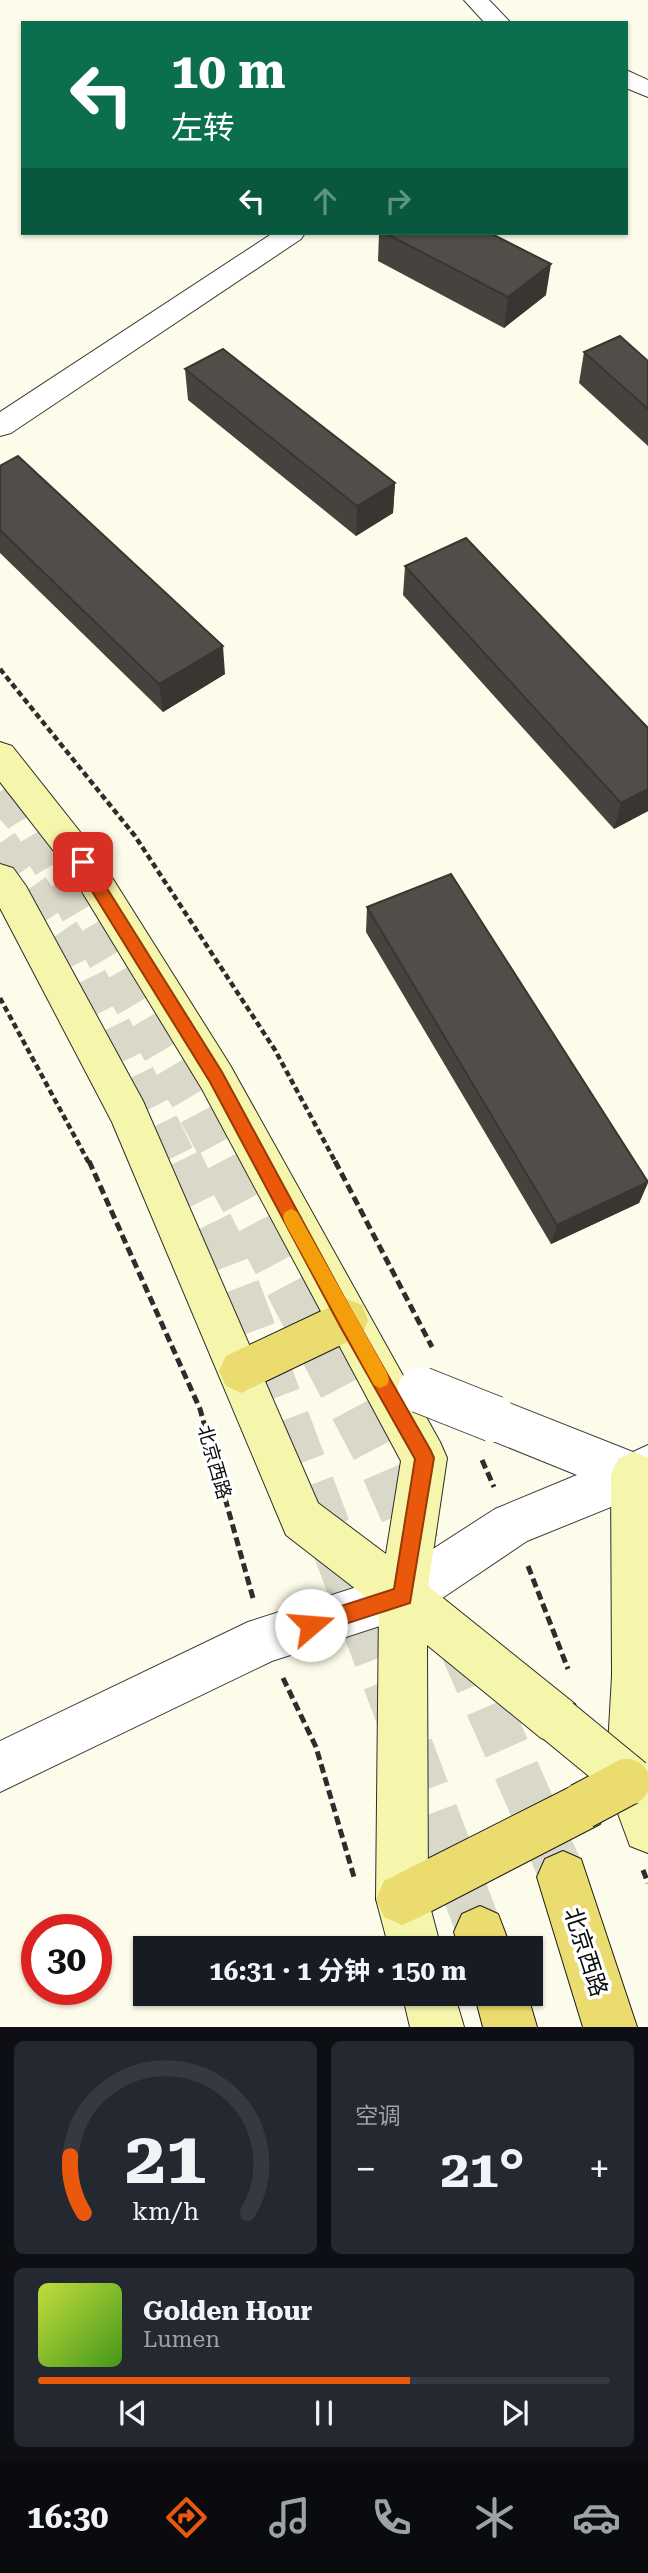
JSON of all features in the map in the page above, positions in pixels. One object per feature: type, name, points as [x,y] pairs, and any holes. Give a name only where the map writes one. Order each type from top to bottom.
[{"type":"main road","points":[[0,755],[83,862],[216,1077],[424,1458],[403,1596],[402,1899],[412,1936]]},
{"type":"main road","points":[[0,879],[13,897],[129,1114],[302,1519],[403,1596],[629,1782]]},
{"type":"main road","points":[[241,1371],[347,1320]]},
{"type":"main road","points":[[641,1471],[636,1676],[629,1782],[648,1828]]},
{"type":"main road","points":[[402,1899],[629,1782]]},
{"type":"main road","name":"北京西路","points":[[563,1877],[610,2027]]},
{"type":"main road","points":[[431,2006],[437,2027]]},
{"type":"main road","points":[[504,2006],[510,2027]]},
{"type":"street","points":[[476,0],[497,21]]},
{"type":"street","points":[[628,78],[648,90]]},
{"type":"street","points":[[0,426],[288,235]]},
{"type":"street","points":[[376,1371],[494,1419],[641,1471]]},
{"type":"street","points":[[0,1767],[265,1639],[403,1596],[511,1525],[641,1471]]},
{"type":"path","name":"北京西路","points":[[0,998],[79,1140],[200,1409],[265,1639],[316,1746],[355,1881]]},
{"type":"building","points":[[389,235],[494,235],[551,264],[508,297]]},
{"type":"building","points":[[620,336],[648,361],[648,409],[584,352]]},
{"type":"building","points":[[223,349],[395,483],[357,506],[185,369]]},
{"type":"building","points":[[18,456],[223,646],[159,684],[0,530],[0,466]]},
{"type":"building","points":[[466,538],[648,728],[648,789],[621,803],[405,566]]},
{"type":"building","points":[[451,874],[648,1182],[557,1225],[367,907]]},
{"type":"tunnel","points":[[0,792],[22,817],[193,1107],[223,1163]]},
{"type":"tunnel","points":[[0,843],[79,957],[180,1163]]},
{"type":"tunnel","points":[[179,1161],[223,1251],[480,1932]]},
{"type":"tunnel","points":[[222,1161],[379,1458],[417,1545]]},
{"type":"tunnel","points":[[460,1642],[563,1877]]},
{"type":"slow traffic","points":[[291,1217],[380,1379]]},
{"type":"route","points":[[83,862],[216,1077],[424,1458],[403,1596],[311,1625]]}]
